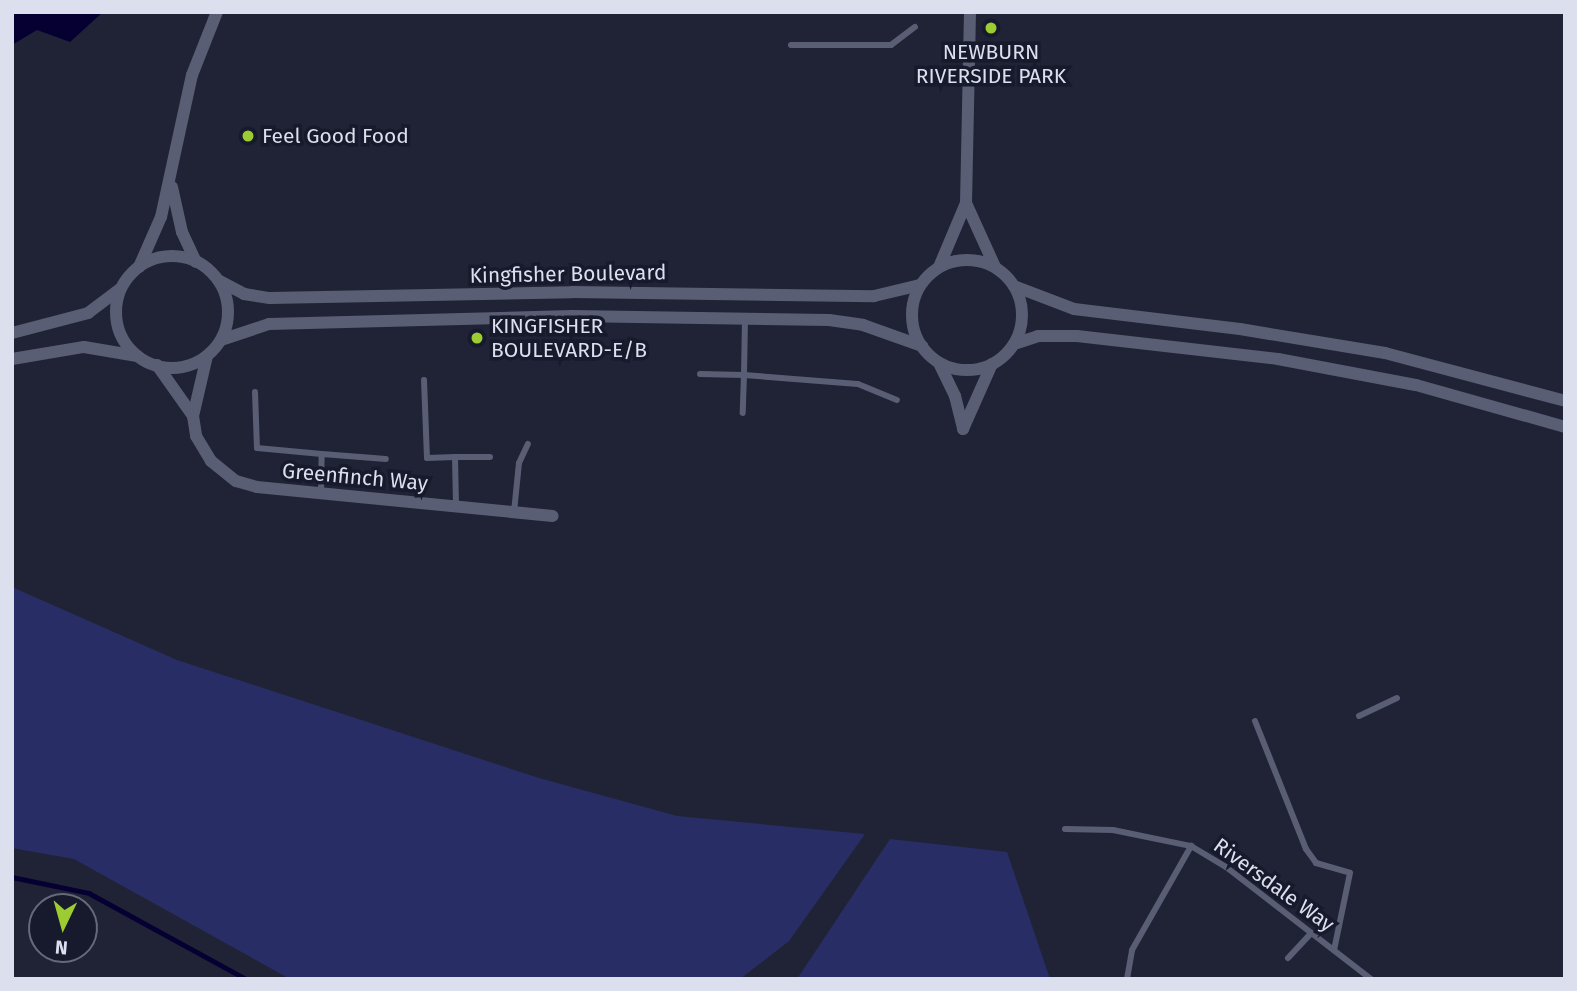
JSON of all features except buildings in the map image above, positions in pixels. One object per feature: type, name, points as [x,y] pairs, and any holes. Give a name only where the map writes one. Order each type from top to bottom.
[{"type":"street","points":[[12,333],[88,313],[121,289],[139,267],[171,183],[192,75],[216,12]]},
{"type":"street","points":[[970,12],[966,203],[939,267],[920,285],[912,310],[922,346],[938,362],[955,396],[963,429],[992,364],[1014,344],[1038,336],[1077,336],[1278,359],[1416,385],[1565,428]]},
{"type":"street","points":[[171,183],[182,232],[195,262]]},
{"type":"street","points":[[966,203],[995,268],[1014,286],[1074,309],[1240,328],[1385,353],[1565,401]]},
{"type":"street","points":[[12,359],[84,347],[137,356],[156,365],[177,368],[207,356],[221,340],[228,307],[218,280],[195,262],[173,257],[139,267]]},
{"type":"street","points":[[939,267],[962,260],[995,268]]},
{"type":"street","name":"Kingfisher Boulevard","points":[[218,280],[244,294],[270,299],[572,292],[874,296],[920,285]]},
{"type":"street","points":[[1014,286],[1022,319],[1014,344]]},
{"type":"street","points":[[121,289],[117,309],[120,331],[137,356]]},
{"type":"street","name":"Kingfisher Boulevard","points":[[221,340],[247,328],[281,323],[572,316],[745,318],[849,323],[922,346]]},
{"type":"street","points":[[193,416],[207,356]]},
{"type":"street","points":[[938,362],[970,370],[992,364]]},
{"type":"street","name":"Greenfinch Way","points":[[156,365],[193,416],[204,452],[226,475],[257,487],[553,516]]},
{"type":"lane","points":[[791,45],[891,45],[915,27]]},
{"type":"lane","points":[[743,413],[745,318]]},
{"type":"lane","points":[[700,374],[859,384],[897,400]]},
{"type":"lane","points":[[424,380],[427,458],[491,457]]},
{"type":"lane","points":[[255,392],[257,448],[386,459]]},
{"type":"lane","points":[[514,512],[519,463],[527,444]]},
{"type":"lane","points":[[321,493],[322,454]]},
{"type":"lane","points":[[454,457],[456,506]]},
{"type":"lane","points":[[1359,716],[1397,698]]},
{"type":"lane","points":[[1255,721],[1306,849],[1316,863],[1350,873],[1334,950]]},
{"type":"lane","name":"Riversdale Way","points":[[1065,829],[1113,830],[1192,846],[1226,867],[1371,979]]},
{"type":"lane","points":[[1127,979],[1132,950],[1192,846]]},
{"type":"lane","points":[[1288,958],[1311,933]]},
{"type":"shaded area","points":[[12,12],[103,12],[70,42],[37,30],[12,45]]},
{"type":"shaded area","points":[[12,587],[177,660],[539,778],[677,816],[865,834],[789,941],[740,979],[290,979],[74,859],[12,848]]},
{"type":"shaded area","points":[[890,839],[1007,852],[1050,979],[797,979]]},
{"type":"waterway","points":[[12,877],[89,893],[246,979]]},
{"type":"place","name":"NEWBURN RIVERSIDE PARK","points":[[991,28]]},
{"type":"place","name":"Feel Good Food","points":[[248,136]]},
{"type":"place","name":"KINGFISHER BOULEVARD-E/B","points":[[477,338]]}]
